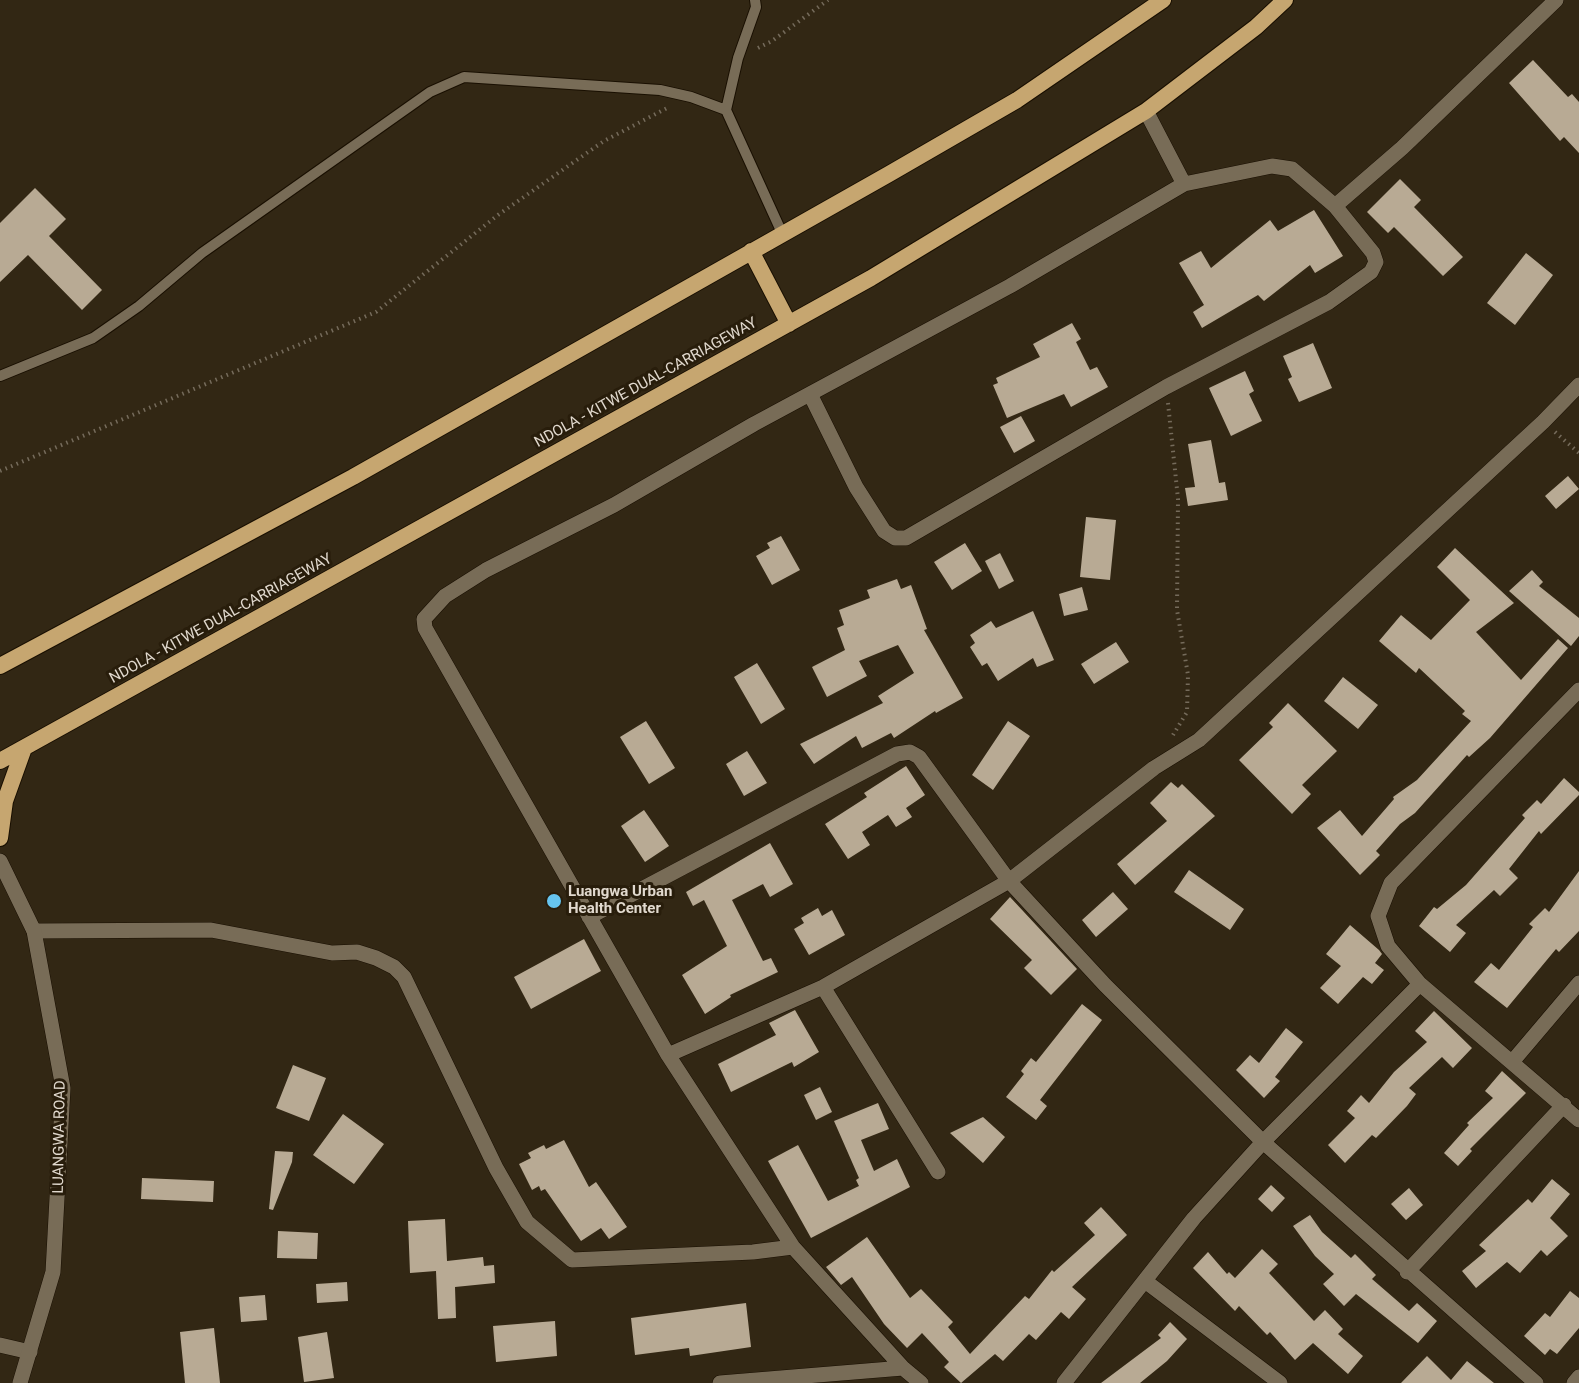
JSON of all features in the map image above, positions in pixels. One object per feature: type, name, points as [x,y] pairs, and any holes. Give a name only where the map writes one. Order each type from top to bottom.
[{"type":"highway","points":[[0,666],[353,477],[1017,100],[1163,0]]},
{"type":"highway","name":"NDOLA - KITWE DUAL-CARRIAGEWAY","points":[[0,761],[871,278],[1146,111],[1256,27],[1285,0]]},
{"type":"highway","points":[[751,251],[789,324]]},
{"type":"highway","points":[[0,838],[5,801],[24,748]]},
{"type":"street","points":[[1335,206],[1402,148],[1556,0]]},
{"type":"street","points":[[1146,111],[1184,184]]},
{"type":"street","points":[[810,394],[855,487],[884,531],[895,538],[906,538],[1166,387],[1329,302],[1371,272],[1376,262],[1373,253],[1335,206],[1292,169],[1282,166],[1184,184],[1010,286],[810,394],[614,505],[486,570],[445,596],[424,619],[425,628],[668,1055],[793,1247],[903,1368],[920,1382]]},
{"type":"street","points":[[668,1055],[823,987],[1009,881],[1154,768],[1199,740],[1543,422],[1579,385]]},
{"type":"street","points":[[1579,690],[1391,883],[1378,916],[1388,946],[1420,984],[1579,1120]]},
{"type":"street","points":[[589,916],[897,754],[910,752],[919,757],[1009,881],[1105,985],[1263,1143],[1407,1272],[1536,1383]]},
{"type":"street","name":"LUANGWA ROAD","points":[[0,861],[34,931],[58,1049],[63,1088],[63,1125],[53,1272],[20,1383]]},
{"type":"street","points":[[34,931],[211,930],[324,951],[357,952],[376,958],[394,967],[404,977],[495,1168],[527,1222],[572,1260],[753,1252],[793,1247]]},
{"type":"street","points":[[1512,1062],[1579,983]]},
{"type":"street","points":[[1064,1383],[1194,1218],[1263,1143],[1420,984]]},
{"type":"street","points":[[823,987],[938,1172]]},
{"type":"street","points":[[1407,1272],[1564,1105]]},
{"type":"street","points":[[1145,1281],[1280,1383]]},
{"type":"street","points":[[0,1346],[30,1352]]},
{"type":"street","points":[[720,1383],[903,1368]]},
{"type":"street","points":[[1574,1383],[1579,1377]]},
{"type":"lane","points":[[755,0],[753,17],[738,58],[726,110],[782,233]]},
{"type":"lane","points":[[0,376],[93,338],[139,306],[202,253],[401,112],[430,92],[464,77],[648,89],[691,97],[726,110]]},
{"type":"path","points":[[738,58],[772,41],[828,0]]},
{"type":"path","points":[[0,471],[376,312],[498,215],[604,141],[691,97]]},
{"type":"path","points":[[1166,387],[1178,499],[1177,610],[1188,675],[1187,712],[1170,740]]},
{"type":"path","points":[[1543,422],[1579,453]]},
{"type":"building","points":[[1533,60],[1568,97],[1572,94],[1579,102],[1579,153],[1564,137],[1560,141],[1509,83]]},
{"type":"building","points":[[1400,179],[1421,200],[1414,207],[1463,257],[1443,276],[1394,227],[1388,233],[1367,212]]},
{"type":"building","points":[[35,188],[66,219],[49,236],[102,290],[82,310],[28,255],[0,282],[0,223]]},
{"type":"building","points":[[1314,210],[1343,256],[1315,273],[1310,265],[1264,301],[1258,295],[1202,328],[1193,312],[1204,305],[1179,263],[1201,251],[1211,268],[1270,220],[1278,231]]},
{"type":"building","points":[[1526,253],[1553,275],[1515,325],[1487,303]]},
{"type":"building","points":[[1072,323],[1081,339],[1076,342],[1090,370],[1097,367],[1108,387],[1071,407],[1064,394],[1007,418],[993,385],[998,383],[996,378],[1040,357],[1033,344]]},
{"type":"building","points":[[1313,343],[1332,388],[1299,402],[1288,379],[1292,377],[1283,356]]},
{"type":"building","points":[[1245,371],[1254,391],[1249,394],[1262,421],[1231,436],[1209,388]]},
{"type":"building","points":[[1021,416],[1035,441],[1014,453],[1000,427]]},
{"type":"building","points":[[1211,440],[1219,483],[1225,482],[1228,500],[1188,506],[1185,488],[1195,487],[1188,444]]},
{"type":"building","points":[[1568,476],[1579,489],[1556,509],[1545,496]]},
{"type":"building","points":[[1086,517],[1116,520],[1110,580],[1080,577]]},
{"type":"building","points":[[781,536],[800,570],[772,585],[756,556],[770,548],[767,543]]},
{"type":"building","points":[[965,543],[982,571],[952,590],[934,562]]},
{"type":"building","points":[[1455,548],[1514,603],[1476,632],[1521,680],[1558,639],[1568,648],[1490,738],[1469,757],[1467,755],[1415,813],[1400,824],[1376,851],[1380,855],[1360,875],[1317,828],[1340,810],[1362,836],[1394,799],[1393,797],[1417,780],[1471,721],[1462,714],[1465,711],[1419,668],[1416,673],[1379,641],[1401,615],[1431,640],[1470,600],[1437,567]]},
{"type":"building","points":[[1000,553],[1014,581],[999,589],[985,561]]},
{"type":"building","points":[[1532,570],[1543,582],[1539,586],[1579,618],[1579,636],[1571,646],[1509,591]]},
{"type":"building","points":[[897,579],[901,589],[911,585],[927,629],[924,630],[963,698],[936,713],[935,711],[894,738],[891,733],[862,748],[856,736],[814,764],[800,744],[883,703],[878,696],[914,673],[898,645],[859,661],[867,676],[827,697],[812,667],[845,650],[837,628],[844,625],[839,610],[870,598],[867,590]]},
{"type":"building","points":[[1082,587],[1088,610],[1064,616],[1059,594]]},
{"type":"building","points":[[1033,611],[1054,660],[1037,667],[1033,658],[998,681],[987,663],[982,666],[970,647],[975,643],[970,635],[991,621],[996,628]]},
{"type":"building","points":[[1116,642],[1129,662],[1094,684],[1081,664]]},
{"type":"building","points":[[757,663],[785,709],[761,724],[734,677]]},
{"type":"building","points":[[1343,677],[1378,705],[1358,729],[1324,701]]},
{"type":"building","points":[[1288,703],[1337,751],[1302,785],[1311,794],[1292,814],[1239,760],[1273,727],[1269,723]]},
{"type":"building","points":[[646,721],[675,768],[649,784],[620,737]]},
{"type":"building","points":[[1008,721],[1030,736],[993,790],[972,775]]},
{"type":"building","points":[[747,751],[767,783],[744,796],[726,764]]},
{"type":"building","points":[[906,766],[925,795],[906,808],[912,817],[896,827],[888,815],[862,832],[870,845],[848,859],[825,824],[867,797],[864,793]]},
{"type":"building","points":[[1564,778],[1579,792],[1579,795],[1541,834],[1539,831],[1509,869],[1518,878],[1500,896],[1494,890],[1456,925],[1466,933],[1450,952],[1419,926],[1434,907],[1437,909],[1466,885],[1525,818],[1522,815],[1537,800],[1541,804]]},
{"type":"building","points":[[1171,782],[1178,788],[1182,784],[1215,816],[1135,885],[1117,864],[1167,821],[1150,803]]},
{"type":"building","points":[[644,810],[669,846],[645,862],[621,826]]},
{"type":"building","points":[[770,843],[793,884],[770,897],[763,884],[732,900],[763,961],[771,958],[778,972],[730,995],[731,997],[705,1014],[682,975],[727,946],[704,900],[693,906],[686,892]]},
{"type":"building","points":[[1189,870],[1244,909],[1230,930],[1174,892]]},
{"type":"building","points":[[1579,871],[1579,931],[1559,952],[1556,949],[1507,1008],[1474,982],[1491,963],[1499,970],[1533,927],[1529,924],[1545,908],[1549,912]]},
{"type":"building","points":[[1113,892],[1128,909],[1096,937],[1082,920]]},
{"type":"building","points":[[1010,897],[1077,969],[1051,995],[1024,968],[1032,960],[990,919]]},
{"type":"building","points":[[818,908],[822,916],[832,910],[845,935],[809,955],[794,929],[804,923],[801,918]]},
{"type":"building","points":[[1350,925],[1379,950],[1382,954],[1375,963],[1384,970],[1372,984],[1363,977],[1338,1004],[1320,988],[1341,966],[1326,954]]},
{"type":"building","points":[[584,939],[601,971],[531,1009],[514,977]]},
{"type":"building","points":[[1082,1004],[1102,1020],[1040,1100],[1047,1106],[1036,1120],[1006,1097],[1024,1074],[1021,1071],[1031,1058],[1036,1062]]},
{"type":"building","points":[[795,1010],[819,1052],[794,1067],[792,1062],[731,1092],[718,1064],[776,1035],[769,1023]]},
{"type":"building","points":[[1434,1011],[1472,1048],[1453,1068],[1442,1057],[1409,1088],[1416,1094],[1407,1106],[1376,1138],[1372,1135],[1345,1163],[1328,1145],[1355,1118],[1347,1111],[1361,1095],[1369,1103],[1394,1072],[1427,1042],[1415,1031]]},
{"type":"building","points":[[1286,1028],[1303,1042],[1275,1077],[1280,1081],[1264,1098],[1236,1070],[1250,1055],[1259,1063]]},
{"type":"building","points":[[293,1065],[326,1078],[309,1121],[276,1108]]},
{"type":"building","points":[[1502,1071],[1526,1093],[1470,1149],[1472,1151],[1458,1166],[1444,1153],[1469,1125],[1467,1123],[1493,1098],[1485,1091]]},
{"type":"building","points":[[820,1087],[832,1112],[816,1120],[804,1095]]},
{"type":"building","points":[[878,1103],[889,1129],[861,1140],[874,1171],[897,1159],[910,1187],[811,1238],[768,1161],[798,1145],[828,1201],[859,1186],[856,1180],[859,1178],[834,1121]]},
{"type":"building","points":[[343,1114],[384,1144],[354,1184],[313,1155]]},
{"type":"building","points":[[983,1117],[1005,1137],[983,1163],[950,1133]]},
{"type":"building","points":[[564,1140],[589,1187],[596,1182],[627,1227],[609,1239],[601,1228],[581,1241],[545,1189],[541,1191],[539,1186],[532,1190],[519,1164],[531,1158],[528,1153],[544,1145],[546,1149]]},
{"type":"building","points":[[275,1151],[293,1152],[292,1162],[273,1210],[269,1209]]},
{"type":"building","points":[[142,1178],[214,1181],[213,1202],[141,1199]]},
{"type":"building","points":[[1552,1179],[1570,1194],[1550,1218],[1568,1236],[1547,1256],[1541,1250],[1520,1273],[1507,1262],[1476,1288],[1462,1271],[1486,1251],[1479,1245],[1528,1199],[1532,1203]]},
{"type":"building","points":[[1271,1185],[1285,1198],[1272,1212],[1258,1199]]},
{"type":"building","points":[[1409,1188],[1423,1205],[1406,1220],[1391,1204]]},
{"type":"building","points":[[1101,1207],[1127,1235],[1072,1287],[1086,1299],[1069,1319],[1061,1312],[1036,1340],[1029,1334],[1003,1361],[995,1354],[961,1383],[944,1367],[949,1362],[922,1333],[907,1348],[884,1324],[852,1277],[841,1285],[826,1267],[867,1237],[910,1298],[921,1289],[953,1322],[948,1327],[970,1354],[1025,1296],[1029,1299],[1052,1270],[1054,1272],[1095,1235],[1084,1223]]},
{"type":"building","points":[[1310,1215],[1322,1232],[1351,1258],[1355,1254],[1376,1275],[1372,1279],[1409,1311],[1417,1303],[1437,1321],[1418,1343],[1356,1294],[1344,1306],[1323,1284],[1334,1274],[1315,1256],[1293,1226]]},
{"type":"building","points":[[445,1219],[447,1261],[483,1257],[484,1266],[494,1265],[495,1283],[455,1287],[456,1318],[438,1319],[436,1271],[410,1273],[408,1221]]},
{"type":"building","points":[[278,1231],[318,1233],[317,1259],[277,1258]]},
{"type":"building","points":[[1262,1249],[1278,1264],[1269,1273],[1314,1321],[1325,1310],[1343,1329],[1338,1334],[1363,1356],[1348,1374],[1313,1343],[1295,1360],[1270,1332],[1267,1335],[1239,1306],[1235,1311],[1193,1268],[1208,1252],[1227,1274],[1229,1272],[1235,1278]]},
{"type":"building","points":[[347,1282],[348,1301],[317,1303],[316,1284]]},
{"type":"building","points":[[1570,1291],[1579,1298],[1579,1328],[1557,1354],[1550,1349],[1545,1355],[1524,1336],[1545,1313],[1550,1317]]},
{"type":"building","points":[[265,1295],[267,1320],[241,1322],[239,1297]]},
{"type":"building","points":[[746,1303],[751,1347],[690,1356],[689,1348],[635,1355],[631,1318]]},
{"type":"building","points":[[555,1321],[557,1356],[496,1362],[493,1326]]},
{"type":"building","points":[[1170,1322],[1187,1339],[1167,1361],[1140,1383],[1101,1383],[1161,1338],[1158,1335]]},
{"type":"building","points":[[214,1328],[220,1383],[185,1383],[180,1332]]},
{"type":"building","points":[[327,1332],[334,1378],[304,1382],[298,1337]]},
{"type":"building","points":[[1427,1356],[1451,1380],[1467,1361],[1494,1383],[1401,1383]]},
{"type":"place","name":"Luangwa Urban Health Center","points":[[554,901]]}]
